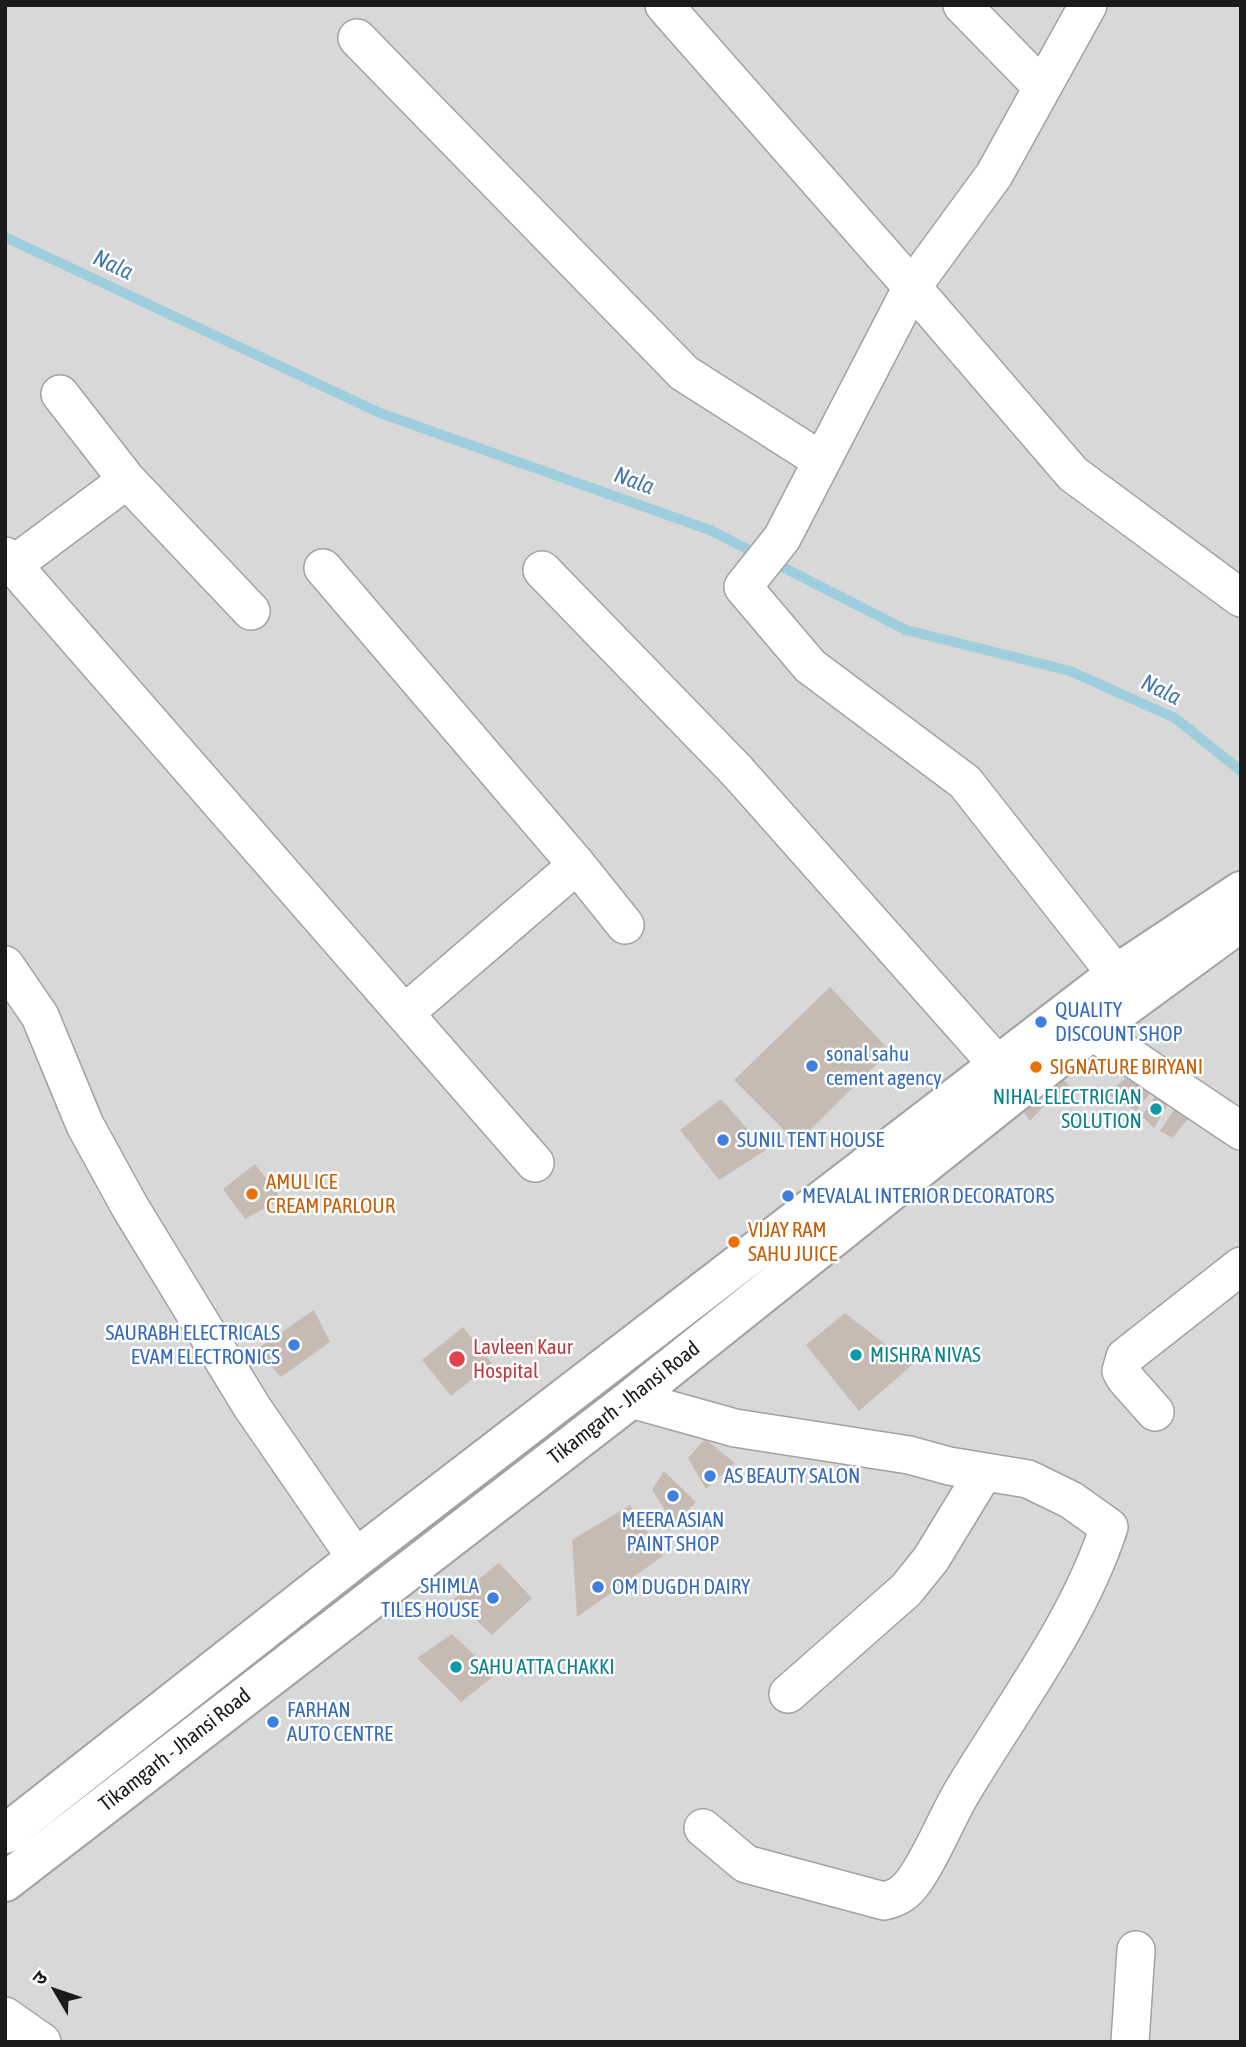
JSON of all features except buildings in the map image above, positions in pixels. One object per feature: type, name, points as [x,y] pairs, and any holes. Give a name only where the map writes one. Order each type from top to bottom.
[{"type":"street","points":[[664,5],[912,286],[1073,474],[1241,598]]},
{"type":"street","points":[[962,5],[1042,87]]},
{"type":"street","points":[[1088,5],[994,175],[912,286],[782,538],[743,587],[810,666],[965,782],[1116,974]]},
{"type":"street","points":[[357,38],[684,373],[822,461]]},
{"type":"street","points":[[60,394],[127,480],[251,611]]},
{"type":"street","points":[[127,480],[9,560],[535,1163]]},
{"type":"street","points":[[323,568],[577,865],[625,925]]},
{"type":"street","points":[[542,570],[737,771],[998,1065]]},
{"type":"street","points":[[405,1013],[577,865]]},
{"type":"street","points":[[5,1833],[356,1558],[998,1065],[1079,1022],[1116,974],[1241,891]]},
{"type":"street","name":"Tikamgarh - Jhansi Road","points":[[5,1882],[689,1353],[1079,1022],[1241,922]]},
{"type":"street","points":[[5,965],[40,1016],[85,1125],[130,1207],[252,1407],[356,1558]]},
{"type":"street","points":[[1079,1022],[1241,1131]]},
{"type":"street","points":[[1155,1412],[1121,1371],[1125,1357],[1241,1266]]},
{"type":"street","points":[[666,1321],[689,1353]]},
{"type":"street","points":[[631,1399],[736,1427],[909,1455],[1028,1479],[1071,1500],[1109,1527],[1076,1607],[961,1794],[914,1881],[898,1898],[884,1901],[746,1864],[703,1828]]},
{"type":"street","points":[[788,1694],[906,1590],[931,1559],[985,1472]]},
{"type":"street","points":[[1130,2042],[1136,1950]]},
{"type":"street","points":[[5,2016],[42,2042]]},
{"type":"shaded area","points":[[5,5],[1241,5],[1241,2042],[5,2042]]},
{"type":"waterway","name":"Nala","points":[[5,237],[380,413],[710,530],[906,630],[1070,671],[1175,718],[1241,771]]},
{"type":"place","name":"QUALITY DISCOUNT SHOP","points":[[1041,1022]]},
{"type":"place","name":"sonal sahu cement agency","points":[[812,1066]]},
{"type":"place","name":"SIGNATURE BIRYANI","points":[[1036,1067]]},
{"type":"place","name":"NIHAL ELECTRICIAN SOLUTION","points":[[1156,1109]]},
{"type":"place","name":"SUNIL TENT HOUSE","points":[[723,1140]]},
{"type":"place","name":"AMUL ICE CREAM PARLOUR","points":[[252,1194]]},
{"type":"place","name":"MEVALAL INTERIOR DECORATORS","points":[[788,1196]]},
{"type":"place","name":"VIJAY RAM SAHU JUICE","points":[[734,1242]]},
{"type":"place","name":"SAURABH ELECTRICALS EVAM ELECTRONICS","points":[[294,1345]]},
{"type":"place","name":"MISHRA NIVAS","points":[[856,1355]]},
{"type":"place","name":"Lavleen Kaur Hospital","points":[[457,1359]]},
{"type":"place","name":"AS BEAUTY SALON","points":[[710,1476]]},
{"type":"place","name":"MEERA ASIAN PAINT SHOP","points":[[673,1496]]},
{"type":"place","name":"OM DUGDH DAIRY","points":[[598,1587]]},
{"type":"place","name":"SHIMLA TILES HOUSE","points":[[493,1598]]},
{"type":"place","name":"SAHU ATTA CHAKKI","points":[[456,1667]]},
{"type":"place","name":"FARHAN AUTO CENTRE","points":[[273,1722]]}]
